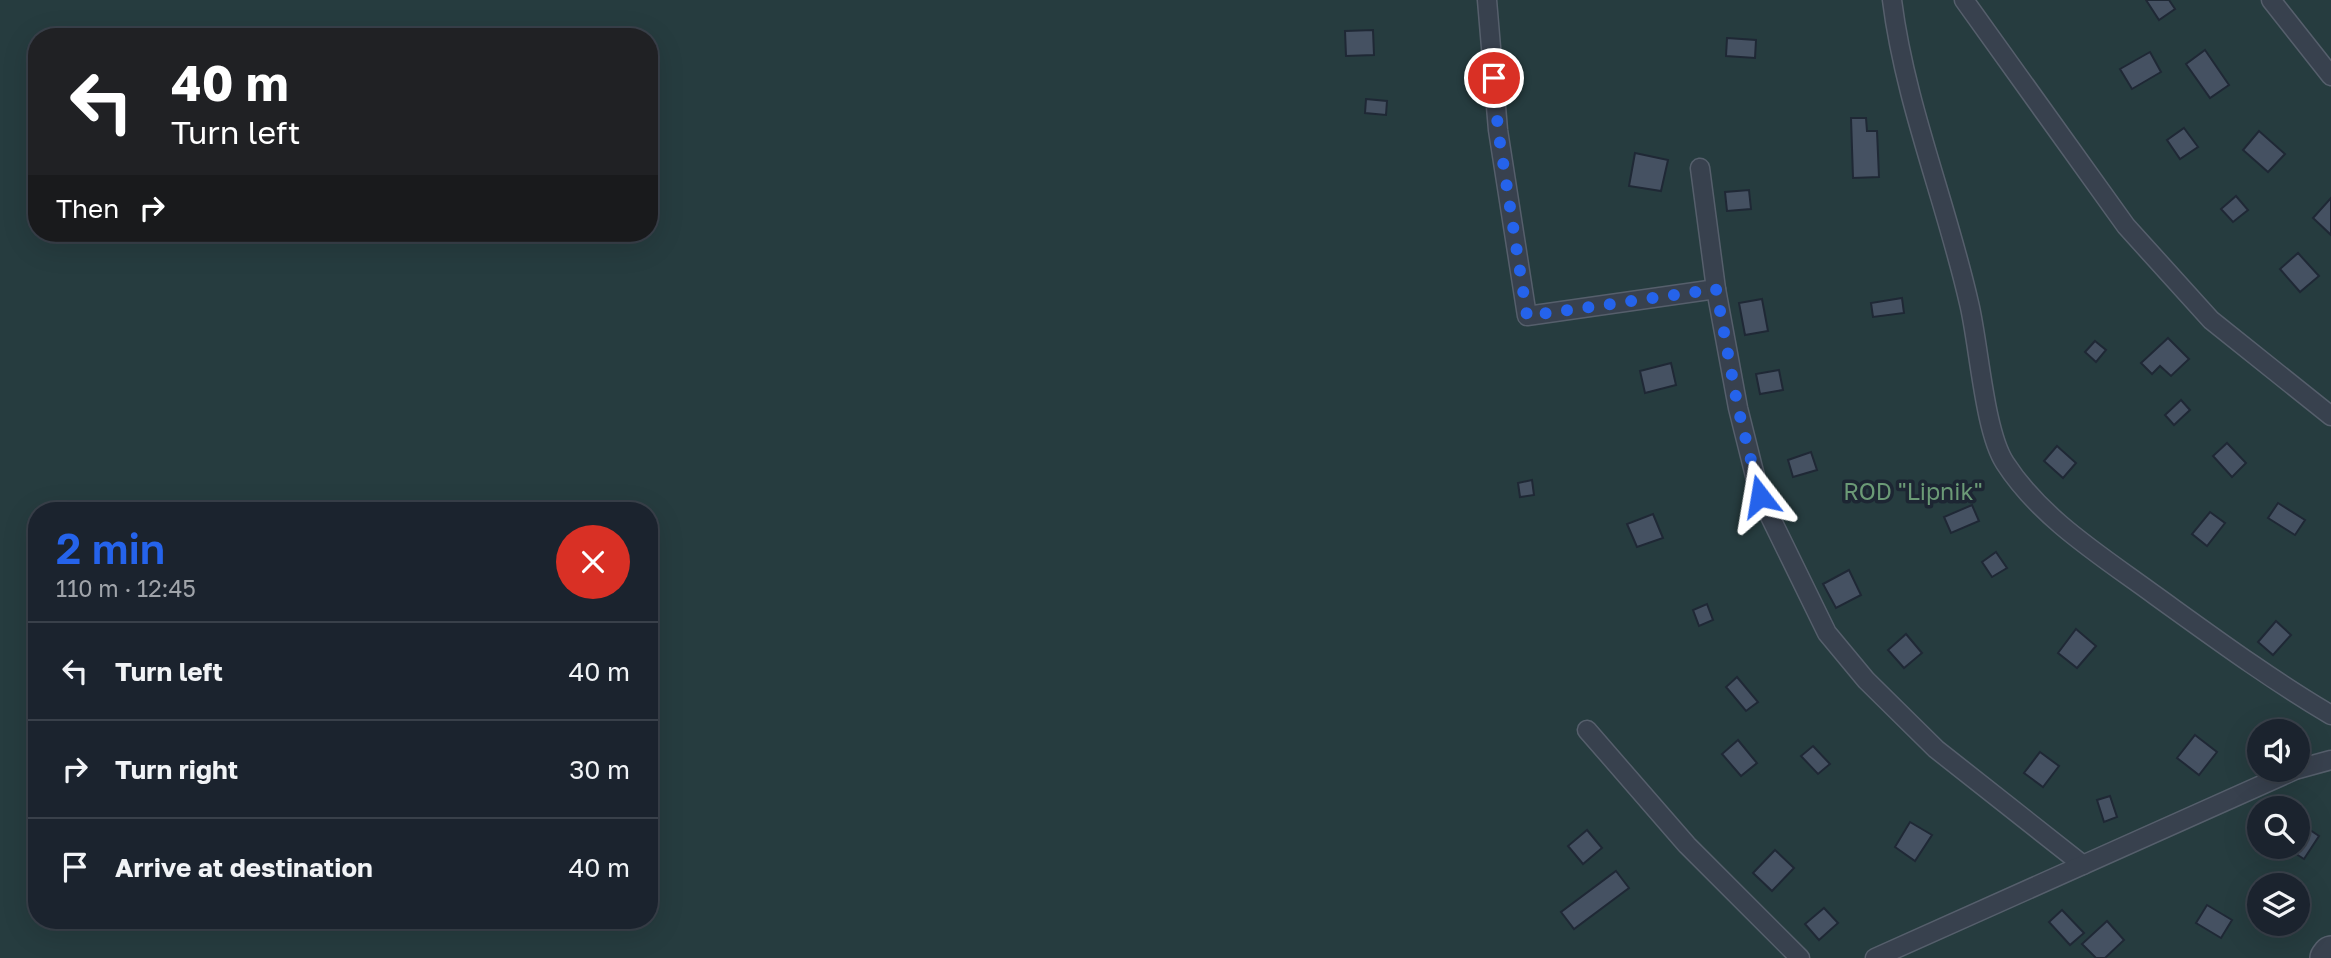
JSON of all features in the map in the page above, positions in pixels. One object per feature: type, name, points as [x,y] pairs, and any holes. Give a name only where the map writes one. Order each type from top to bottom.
[{"type":"lane","points":[[1488,0],[1498,130],[1527,316],[1716,289]]},
{"type":"lane","points":[[1892,0],[1910,102],[1970,304],[1990,416],[2003,460],[2023,489],[2080,541],[2279,685],[2331,715]]},
{"type":"lane","points":[[1964,0],[2126,226],[2211,320],[2331,416]]},
{"type":"lane","points":[[2271,0],[2331,76]]},
{"type":"lane","points":[[1700,168],[1716,289],[1738,408],[1760,496],[1827,633],[1866,680],[1936,749],[2083,865]]},
{"type":"lane","points":[[1587,730],[1687,845],[1800,958]]},
{"type":"lane","points":[[2310,766],[2331,760]]},
{"type":"lane","points":[[1875,958],[2269,782]]},
{"type":"green space","name":"ROD \"Lipnik\"","points":[[0,0],[2331,0],[2331,958],[0,958]]},
{"type":"building","points":[[2146,0],[2169,0],[2175,9],[2159,20]]},
{"type":"building","points":[[1373,30],[1374,55],[1346,56],[1345,31]]},
{"type":"building","points":[[1727,38],[1756,40],[1755,58],[1726,56]]},
{"type":"building","points":[[2205,50],[2229,85],[2210,98],[2186,64]]},
{"type":"building","points":[[2150,52],[2161,72],[2132,89],[2120,69]]},
{"type":"building","points":[[1366,99],[1387,101],[1386,115],[1365,113]]},
{"type":"building","points":[[1851,118],[1866,118],[1867,131],[1877,131],[1879,177],[1853,178]]},
{"type":"building","points":[[2184,128],[2198,147],[2180,159],[2167,140]]},
{"type":"building","points":[[2259,131],[2285,154],[2268,172],[2243,150]]},
{"type":"building","points":[[1635,153],[1668,160],[1661,191],[1629,186]]},
{"type":"building","points":[[1749,190],[1751,209],[1727,211],[1725,192]]},
{"type":"building","points":[[2236,196],[2248,210],[2233,222],[2221,209]]},
{"type":"building","points":[[2331,198],[2331,235],[2313,218]]},
{"type":"building","points":[[2298,253],[2319,276],[2300,292],[2280,269]]},
{"type":"building","points":[[1902,298],[1904,313],[1873,317],[1871,303]]},
{"type":"building","points":[[1762,299],[1768,331],[1745,335],[1739,303]]},
{"type":"building","points":[[2168,338],[2189,359],[2171,376],[2160,366],[2152,374],[2141,363]]},
{"type":"building","points":[[2095,341],[2106,350],[2096,362],[2085,352]]},
{"type":"building","points":[[1671,363],[1676,385],[1645,393],[1640,371]]},
{"type":"building","points":[[1779,370],[1783,390],[1760,394],[1756,374]]},
{"type":"building","points":[[2181,400],[2190,410],[2174,425],[2165,415]]},
{"type":"building","points":[[2227,443],[2246,463],[2232,477],[2213,456]]},
{"type":"building","points":[[2057,446],[2076,463],[2063,478],[2044,461]]},
{"type":"building","points":[[1811,452],[1817,470],[1793,477],[1788,460]]},
{"type":"building","points":[[1532,480],[1534,495],[1520,497],[1518,483]]},
{"type":"building","points":[[2278,503],[2305,520],[2295,535],[2268,518]]},
{"type":"building","points":[[1972,505],[1979,521],[1951,533],[1944,517]]},
{"type":"building","points":[[2210,512],[2225,523],[2207,546],[2192,534]]},
{"type":"building","points":[[1653,514],[1663,538],[1637,547],[1627,524]]},
{"type":"building","points":[[1996,552],[2007,568],[1992,577],[1982,562]]},
{"type":"building","points":[[1849,570],[1861,595],[1836,608],[1823,584]]},
{"type":"building","points":[[1707,604],[1713,620],[1699,626],[1693,610]]},
{"type":"building","points":[[2276,621],[2291,635],[2273,655],[2258,642]]},
{"type":"building","points":[[2076,629],[2096,646],[2077,668],[2058,653]]},
{"type":"building","points":[[1906,634],[1922,653],[1904,668],[1888,650]]},
{"type":"building","points":[[1737,677],[1758,702],[1746,711],[1726,687]]},
{"type":"building","points":[[2195,735],[2217,752],[2199,775],[2177,758]]},
{"type":"building","points":[[1738,740],[1757,763],[1741,776],[1722,754]]},
{"type":"building","points":[[1813,746],[1830,764],[1818,774],[1801,756]]},
{"type":"building","points":[[2040,752],[2059,766],[2043,787],[2024,773]]},
{"type":"building","points":[[2110,796],[2117,817],[2104,822],[2097,800]]},
{"type":"building","points":[[1910,822],[1932,835],[1915,861],[1895,847]]},
{"type":"building","points":[[1587,830],[1602,848],[1583,864],[1568,846]]},
{"type":"building","points":[[2310,830],[2319,836],[2310,850]]},
{"type":"building","points":[[1775,850],[1794,868],[1772,891],[1753,873]]},
{"type":"building","points":[[1616,871],[1629,888],[1574,929],[1561,912]]},
{"type":"building","points":[[2207,905],[2232,920],[2221,938],[2196,923]]},
{"type":"building","points":[[1824,908],[1838,923],[1819,940],[1805,924]]},
{"type":"building","points":[[2062,910],[2084,933],[2070,945],[2049,922]]},
{"type":"building","points":[[2107,921],[2124,940],[2105,958],[2096,958],[2082,944]]},
{"type":"route","points":[[1494,78],[1498,130],[1527,316],[1716,289],[1738,408],[1760,496]]}]
